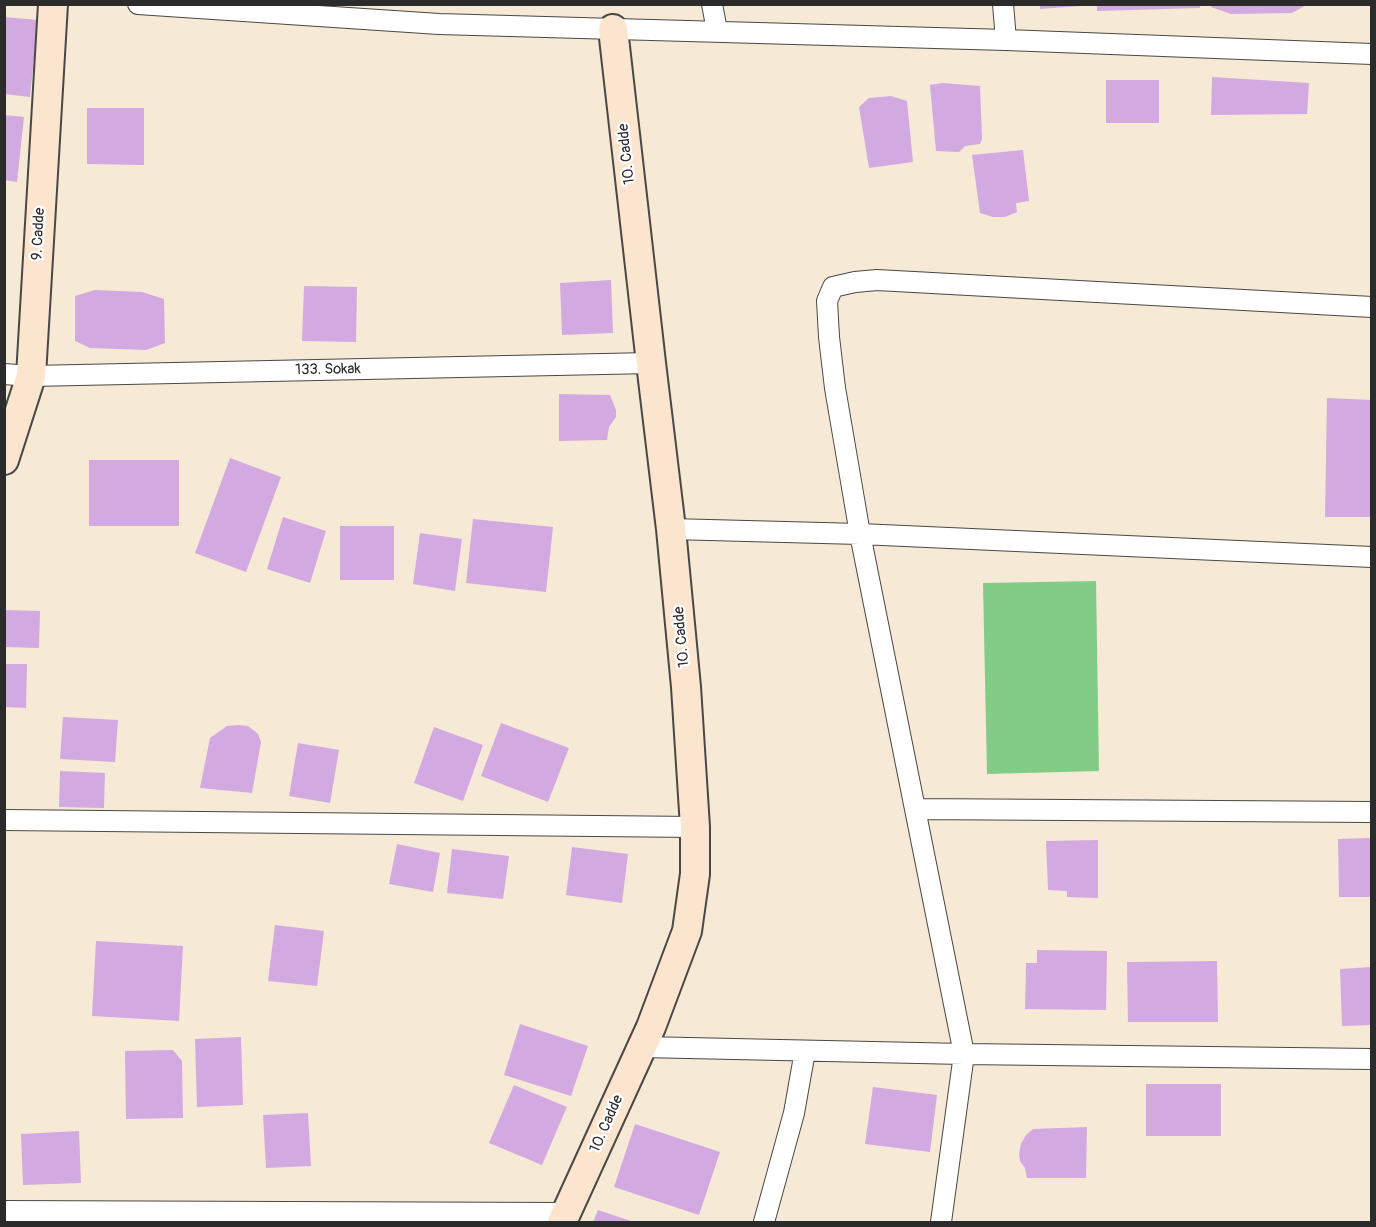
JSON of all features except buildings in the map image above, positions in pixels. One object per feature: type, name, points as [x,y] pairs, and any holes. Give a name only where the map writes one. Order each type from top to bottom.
[{"type":"street","name":"9. Cadde","points":[[4,460],[18,375],[53,4]]},
{"type":"street","points":[[138,4],[439,24],[1006,40],[1371,54]]},
{"type":"street","points":[[712,4],[717,31]]},
{"type":"street","points":[[1003,4],[1006,40]]},
{"type":"street","name":"10. Cadde","points":[[564,1218],[651,1027],[687,932],[695,874],[695,827],[686,687],[671,529],[613,29]]},
{"type":"street","points":[[941,1222],[964,1054],[860,534],[834,378],[827,301],[833,287],[877,280],[1371,307]]},
{"type":"street","name":"133. Sokak","points":[[18,375],[651,363]]},
{"type":"street","points":[[671,529],[860,534],[1371,557]]},
{"type":"street","points":[[915,809],[1371,812]]},
{"type":"street","points":[[4,820],[695,827]]},
{"type":"street","points":[[642,1047],[1371,1059]]},
{"type":"street","points":[[764,1222],[794,1113],[805,1051]]},
{"type":"street","points":[[4,1211],[564,1218]]},
{"type":"green space","points":[[1096,581],[1099,771],[987,774],[983,583]]}]
